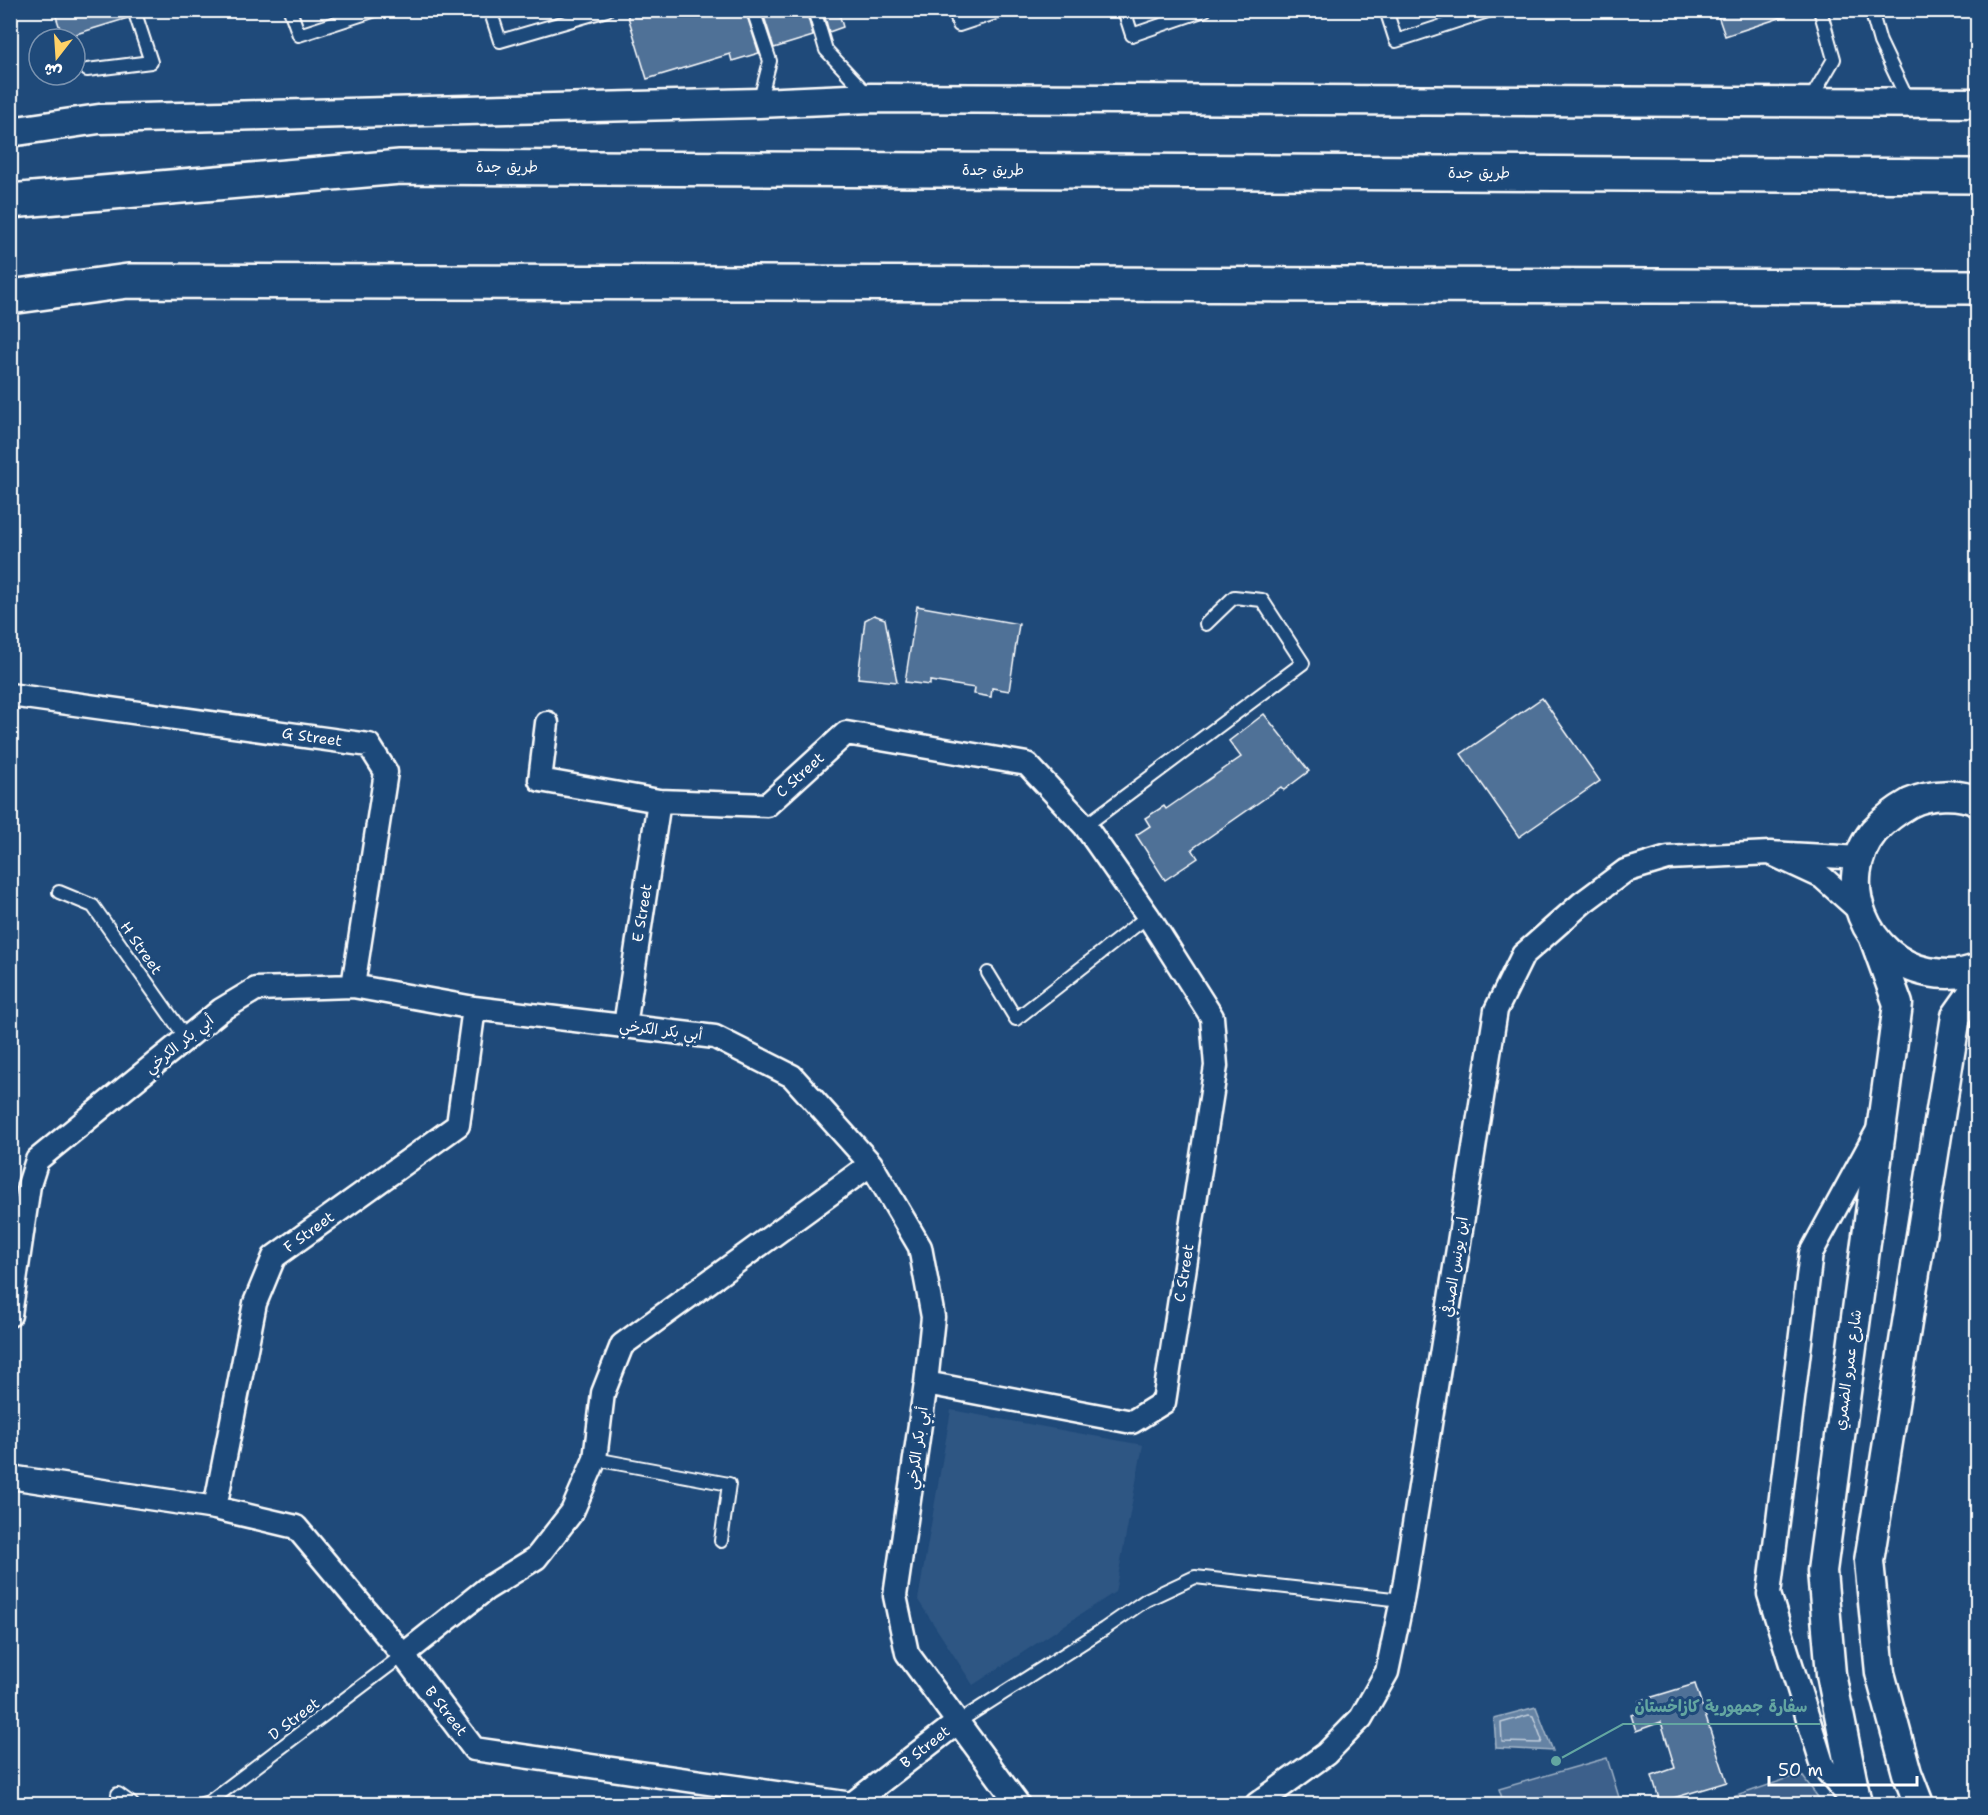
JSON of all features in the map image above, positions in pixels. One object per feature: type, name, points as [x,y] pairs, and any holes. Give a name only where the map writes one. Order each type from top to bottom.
[{"type":"highway","name":"طريق جدة","points":[[10,201],[400,167],[1977,176]]},
{"type":"highway","points":[[10,306],[128,281]]},
{"type":"highway","points":[[10,297],[128,281],[1977,287]]},
{"type":"street","points":[[10,132],[99,119],[759,103],[871,98],[1977,103]]},
{"type":"street","name":"G Street","points":[[10,695],[369,745],[386,772],[353,986]]},
{"type":"street","name":"C Street","points":[[547,723],[540,780],[659,801],[767,805],[846,733],[1027,764],[1085,826],[1148,916],[1212,1017],[1216,1066],[1164,1402],[1132,1422],[927,1383]]},
{"type":"street","points":[[1977,802],[1945,795],[1917,800],[1892,813],[1873,832],[1860,858],[1856,884],[1860,910],[1874,938],[1893,957],[1916,970],[1942,975],[1969,972],[1977,968]]},
{"type":"street","name":"E Street","points":[[625,1026],[659,801]]},
{"type":"street","points":[[1770,853],[1822,877],[1860,910]]},
{"type":"street","name":"ابن يونس الصدفي","points":[[1257,1804],[1326,1754],[1361,1718],[1387,1672],[1402,1600],[1496,1010],[1523,955],[1582,903],[1625,871],[1668,858],[1770,853],[1860,858]]},
{"type":"street","name":"شارع عمرو الضمري","points":[[1856,1804],[1831,1674],[1822,1571],[1898,1004],[1874,938]]},
{"type":"street","points":[[1919,1804],[1907,1773],[1880,1673],[1869,1562],[1956,1016],[1977,985]]},
{"type":"street","name":"أبي بكر الكرخي","points":[[10,1315],[15,1249],[37,1160],[221,1010],[256,988],[353,986],[474,1008],[715,1037],[792,1076],[871,1164],[920,1247],[933,1317],[927,1383],[895,1596],[907,1653],[1018,1804]]},
{"type":"street","name":"F Street","points":[[215,1508],[255,1303],[274,1257],[458,1125],[474,1008]]},
{"type":"street","points":[[1856,1804],[1823,1766],[1768,1594],[1811,1253],[1881,1125]]},
{"type":"street","points":[[403,1655],[486,1589],[536,1558],[572,1512],[595,1459],[603,1393],[622,1345],[871,1164]]},
{"type":"street","name":"B Street","points":[[10,1477],[215,1508],[296,1527],[403,1655],[474,1749],[852,1804],[958,1722]]},
{"type":"lane","points":[[87,70],[151,62],[134,10]]},
{"type":"lane","points":[[290,10],[299,35],[376,10]]},
{"type":"lane","points":[[490,10],[500,41],[607,10]]},
{"type":"lane","points":[[753,10],[770,61],[759,103]]},
{"type":"lane","points":[[814,10],[826,50],[871,98]]},
{"type":"lane","points":[[955,10],[959,25],[1004,10]]},
{"type":"lane","points":[[1124,10],[1132,35],[1205,10]]},
{"type":"lane","points":[[1386,10],[1396,41],[1491,10]]},
{"type":"lane","points":[[1808,103],[1834,59],[1820,10]]},
{"type":"lane","points":[[1871,10],[1881,42],[1909,104]]},
{"type":"lane","points":[[1085,826],[1303,663],[1262,600],[1234,597],[1206,624]]},
{"type":"lane","name":"H Street","points":[[59,892],[93,906],[186,1038]]},
{"type":"lane","points":[[988,973],[1016,1019],[1148,916]]},
{"type":"lane","points":[[595,1459],[729,1484],[721,1541]]},
{"type":"lane","points":[[958,1722],[1146,1600],[1195,1577],[1402,1600]]},
{"type":"lane","name":"D Street","points":[[202,1804],[209,1802],[403,1655]]},
{"type":"lane","points":[[118,1794],[132,1804]]},
{"type":"shaded area","points":[[951,1410],[1143,1445],[1115,1592],[973,1685],[918,1600]]},
{"type":"shaded area","points":[[1607,1758],[1621,1804],[1504,1804],[1499,1789]]},
{"type":"shaded area","points":[[1801,1774],[1823,1804],[1713,1804]]},
{"type":"water","points":[[1536,1707],[1553,1751],[1496,1748],[1494,1718]]},
{"type":"building","points":[[54,10],[126,10],[128,18],[87,31],[87,27],[59,27]]},
{"type":"building","points":[[626,10],[745,10],[759,53],[732,61],[730,54],[647,79]]},
{"type":"building","points":[[762,10],[806,10],[813,36],[774,48]]},
{"type":"building","points":[[823,10],[838,10],[843,27],[829,32]]},
{"type":"building","points":[[1716,10],[1792,10],[1792,14],[1725,36]]},
{"type":"building","points":[[917,606],[1019,624],[1009,691],[992,688],[991,697],[974,694],[975,688],[930,681],[930,685],[905,682]]},
{"type":"building","points":[[874,615],[885,619],[897,682],[858,678],[865,620]]},
{"type":"building","points":[[1542,698],[1600,781],[1519,837],[1461,754]]},
{"type":"building","points":[[1264,714],[1309,771],[1284,790],[1281,787],[1192,849],[1198,858],[1165,880],[1136,835],[1150,826],[1145,818],[1164,806],[1166,809],[1241,757],[1229,741]]},
{"type":"building","points":[[1695,1684],[1727,1782],[1660,1802],[1652,1776],[1675,1768],[1661,1722],[1636,1731],[1631,1715],[1643,1711],[1639,1701]]},
{"type":"place","name":"سفارة جمهورية كازاخستان","points":[[1556,1761]]}]
